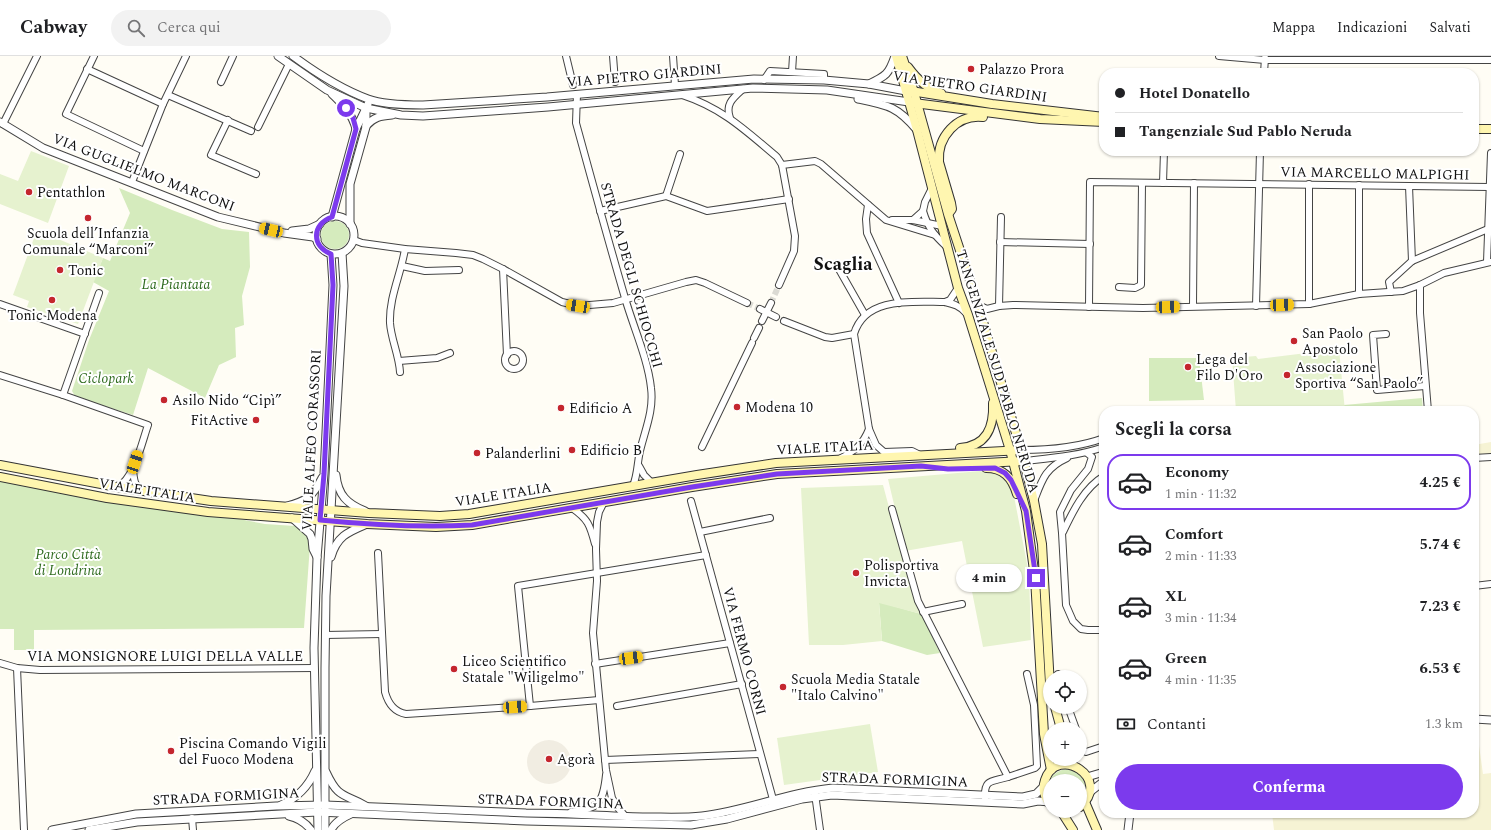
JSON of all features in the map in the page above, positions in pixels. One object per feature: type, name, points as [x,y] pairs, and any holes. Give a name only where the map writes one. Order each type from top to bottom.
[{"type":"main road","name":"TANGENZIALE SUD PABLO NERUDA","points":[[899,57],[978,306],[1021,450],[1034,501],[1042,544],[1049,670]]},
{"type":"main road","points":[[899,57],[915,77],[936,91],[952,96],[973,98],[992,104]]},
{"type":"main road","name":"VIA PIETRO GIARDINI","points":[[910,91],[992,104],[1099,116]]},
{"type":"main road","name":"TANGENZIALE SUD PABLO NERUDA","points":[[913,103],[917,130],[958,288],[1014,461],[1026,511],[1036,578],[1044,734],[1051,770]]},
{"type":"main road","name":"VIA PIETRO GIARDINI","points":[[913,103],[1040,119],[1099,122]]},
{"type":"main road","points":[[948,214],[952,209],[951,202],[938,156],[941,143],[949,130],[962,120],[974,116],[1022,121],[1040,119]]},
{"type":"main road","points":[[1479,129],[1491,129]]},
{"type":"main road","points":[[942,226],[949,230],[962,271],[971,286]]},
{"type":"main road","points":[[940,453],[946,449],[973,446],[984,438],[992,425],[992,392]]},
{"type":"main road","name":"VIALE ITALIA","points":[[0,465],[117,487],[211,501],[321,510],[440,516],[468,514],[776,462],[1021,450]]},
{"type":"main road","points":[[921,466],[1024,461]]},
{"type":"main road","points":[[921,466],[948,469],[995,468],[1005,473],[1011,480],[1026,511]]},
{"type":"main road","name":"VIALE ITALIA","points":[[0,477],[107,498],[208,512],[367,524],[436,527],[472,525],[777,474],[921,466]]},
{"type":"main road","points":[[1049,774],[1051,770],[1058,766]]},
{"type":"main road","points":[[1077,766],[1085,774]]},
{"type":"main road","points":[[1087,777],[1090,784],[1090,792],[1087,797]]},
{"type":"main road","points":[[1087,811],[1097,830]]},
{"type":"main road","points":[[1065,818],[1072,830]]},
{"type":"street","points":[[2,123],[37,56]]},
{"type":"street","points":[[94,56],[66,114],[144,151]]},
{"type":"street","points":[[132,182],[163,104],[186,56]]},
{"type":"street","points":[[221,82],[233,56]]},
{"type":"street","name":"VIA PIETRO GIARDINI","points":[[278,56],[327,90],[346,108],[353,118],[356,129]]},
{"type":"street","name":"VIA PIETRO GIARDINI","points":[[293,56],[332,82],[369,100],[408,105],[577,94],[754,79],[764,80],[824,77],[910,91]]},
{"type":"street","points":[[566,56],[573,85]]},
{"type":"street","points":[[613,56],[615,82]]},
{"type":"street","points":[[673,56],[675,85]]},
{"type":"street","points":[[792,72],[793,56]]},
{"type":"street","points":[[1219,56],[1265,58],[1491,60]]},
{"type":"street","points":[[869,84],[881,78],[890,71],[899,57]]},
{"type":"street","points":[[1264,68],[1265,58]]},
{"type":"street","points":[[258,127],[289,64]]},
{"type":"street","points":[[88,69],[163,104]]},
{"type":"street","points":[[764,80],[770,71],[792,72],[824,77]]},
{"type":"street","points":[[730,118],[728,111],[730,103],[743,89]]},
{"type":"street","name":"VIA PIETRO GIARDINI","points":[[327,90],[366,108],[401,115],[423,116],[743,89],[827,90],[913,103]]},
{"type":"street","points":[[827,90],[839,95],[894,108],[906,117],[917,130]]},
{"type":"street","name":"STRADA DEGLI SCHIOCCHI","points":[[577,94],[576,123],[625,300],[648,371],[651,388],[651,407],[639,456],[637,476],[633,486]]},
{"type":"street","points":[[679,94],[699,101],[730,118],[777,157],[782,165],[795,236],[795,244],[791,260],[779,285]]},
{"type":"street","points":[[168,95],[251,131]]},
{"type":"street","points":[[332,217],[356,129],[369,100]]},
{"type":"street","points":[[350,224],[350,184],[366,126],[366,108]]},
{"type":"street","points":[[366,126],[372,119],[381,116],[401,115]]},
{"type":"street","points":[[228,120],[211,155],[256,174]]},
{"type":"street","name":"VIA GUGLIELMO MARCONI","points":[[2,123],[43,148],[218,217],[317,239]]},
{"type":"street","points":[[978,306],[987,309],[999,306],[1143,308],[1256,306],[1309,304],[1359,294],[1403,291],[1420,285],[1444,273],[1489,262],[1489,187],[1491,153]]},
{"type":"street","points":[[666,196],[680,154]]},
{"type":"street","points":[[1163,183],[1164,156]]},
{"type":"street","points":[[1256,306],[1260,156]]},
{"type":"street","points":[[782,165],[815,161],[821,164],[886,220],[935,236]]},
{"type":"street","name":"VIA MARCELLO MALPIGHI","points":[[1090,244],[1090,182],[1489,187]]},
{"type":"street","points":[[1119,287],[1136,288],[1140,285],[1142,183]]},
{"type":"street","points":[[1193,306],[1194,183]]},
{"type":"street","points":[[1309,184],[1309,304]]},
{"type":"street","points":[[1359,185],[1359,294]]},
{"type":"street","points":[[1409,186],[1412,261]]},
{"type":"street","points":[[932,188],[925,202],[923,211],[927,224],[935,236],[947,247]]},
{"type":"street","points":[[600,211],[666,196],[707,211],[788,199]]},
{"type":"street","points":[[868,204],[866,219],[867,233],[899,303]]},
{"type":"street","points":[[913,220],[923,211]]},
{"type":"street","points":[[338,217],[345,219],[350,224],[353,229],[354,240],[351,245],[342,253],[331,254],[322,249],[317,239],[317,231],[320,224],[325,219],[338,217]]},
{"type":"street","points":[[999,306],[1001,217]]},
{"type":"street","points":[[886,220],[913,220],[942,226]]},
{"type":"street","name":"VIA GUGLIELMO MARCONI","points":[[284,232],[309,229],[320,224]]},
{"type":"street","points":[[1392,292],[1389,282],[1412,261],[1489,226]]},
{"type":"street","points":[[354,240],[362,243],[405,249],[456,252],[473,255],[569,305],[600,305],[625,300],[696,280],[748,303]]},
{"type":"street","points":[[1000,242],[1090,244],[1089,307]]},
{"type":"street","points":[[400,372],[399,361],[392,338],[390,311],[405,249]]},
{"type":"street","name":"VIALE ALFEO CORASSORI","points":[[325,830],[325,635],[330,521],[344,286],[342,253]]},
{"type":"street","name":"VIALE ALFEO CORASSORI","points":[[318,830],[316,809],[314,627],[317,558],[324,474],[333,285],[331,254]]},
{"type":"street","points":[[836,264],[865,315]]},
{"type":"street","points":[[402,266],[425,271],[459,270]]},
{"type":"street","points":[[502,269],[507,355]]},
{"type":"street","points":[[1420,285],[1420,313],[1427,406]]},
{"type":"street","points":[[945,302],[950,300],[958,288]]},
{"type":"street","points":[[63,395],[99,293]]},
{"type":"street","points":[[920,455],[912,451],[884,452],[876,445],[869,428],[854,334],[857,326],[865,315],[882,305],[945,302],[955,304],[962,308],[968,315]]},
{"type":"street","points":[[762,321],[771,303]]},
{"type":"street","points":[[0,304],[85,334]]},
{"type":"street","points":[[760,309],[776,317]]},
{"type":"street","points":[[784,321],[825,337],[832,338],[854,334]]},
{"type":"street","points":[[702,447],[759,328]]},
{"type":"street","points":[[1386,334],[1372,335],[1377,390],[1425,386]]},
{"type":"street","points":[[399,361],[437,358],[450,353]]},
{"type":"street","points":[[0,375],[63,395],[148,425],[133,470],[127,481],[117,487]]},
{"type":"street","points":[[840,459],[854,452],[861,445],[869,428]]},
{"type":"street","points":[[1021,450],[1072,447],[1099,440]]},
{"type":"street","points":[[1024,461],[1073,456],[1099,449]]},
{"type":"street","points":[[1087,453],[1092,456],[1088,469],[1071,490],[1060,512],[1066,605],[1073,621],[1081,629],[1099,630]]},
{"type":"street","points":[[1034,501],[1046,473],[1056,463],[1073,456]]},
{"type":"street","points":[[1479,458],[1491,457]]},
{"type":"street","points":[[334,462],[336,478],[344,499],[350,504],[369,513]]},
{"type":"street","points":[[639,464],[644,475],[652,482]]},
{"type":"street","points":[[133,470],[134,481],[138,488],[147,492]]},
{"type":"street","points":[[282,507],[301,502],[311,496],[317,489],[324,474]]},
{"type":"street","points":[[1062,533],[1071,514],[1090,487],[1099,480]]},
{"type":"street","name":"VIA FERMO CORNI","points":[[691,501],[742,684],[759,754],[774,803]]},
{"type":"street","points":[[604,502],[599,512],[596,549],[598,574],[593,627],[595,664],[606,770],[612,798],[625,816]]},
{"type":"street","points":[[572,508],[583,516],[590,525],[596,549]]},
{"type":"street","points":[[892,509],[916,596],[1008,777]]},
{"type":"street","points":[[292,518],[310,534],[313,549],[317,558]]},
{"type":"street","points":[[700,532],[770,518]]},
{"type":"street","points":[[328,566],[337,542],[343,536],[367,524]]},
{"type":"street","points":[[378,552],[385,692],[391,705],[401,713],[406,714],[530,706],[599,700]]},
{"type":"street","points":[[530,706],[518,586],[706,555]]},
{"type":"street","points":[[1479,585],[1491,584]]},
{"type":"street","points":[[923,612],[962,604]]},
{"type":"street","points":[[314,627],[325,635],[382,634]]},
{"type":"street","points":[[595,664],[730,644]]},
{"type":"street","name":"VIA MONSIGNORE LUIGI DELLA VALLE","points":[[0,663],[17,668],[40,670],[314,668]]},
{"type":"street","points":[[17,668],[24,830]]},
{"type":"street","points":[[985,799],[984,788],[988,783],[1035,768],[1037,766],[1034,705],[1027,674]]},
{"type":"street","points":[[617,706],[742,684]]},
{"type":"street","points":[[1479,719],[1491,720]]},
{"type":"street","points":[[1087,752],[1099,748]]},
{"type":"street","points":[[605,760],[759,754]]},
{"type":"street","points":[[276,806],[289,801],[302,792],[316,769]]},
{"type":"street","points":[[325,769],[337,792],[368,807]]},
{"type":"street","points":[[561,813],[588,810],[596,805],[603,796],[606,770]]},
{"type":"street","points":[[1087,777],[1099,773]]},
{"type":"street","points":[[1090,792],[1099,785]]},
{"type":"street","name":"STRADA FORMIGINA","points":[[985,799],[1027,797],[1036,794],[1043,787]]},
{"type":"street","name":"STRADA FORMIGINA","points":[[324,809],[353,814],[526,821],[664,824],[691,817],[715,815],[774,803],[800,792],[815,793],[832,788],[985,799],[1023,804],[1038,801],[1043,802]]},
{"type":"street","points":[[815,793],[820,830]]},
{"type":"street","name":"STRADA FORMIGINA","points":[[52,830],[136,814],[276,806],[316,809],[368,807],[561,813],[625,816],[664,824]]},
{"type":"street","name":"STRADA FORMIGINA","points":[[89,830],[137,822],[283,814],[316,809]]},
{"type":"street","points":[[283,814],[297,818],[307,824],[311,830]]},
{"type":"street","points":[[331,830],[342,818],[353,814]]},
{"type":"street","points":[[192,818],[193,830]]},
{"type":"street","points":[[1128,830],[1129,818]]},
{"type":"shaded area","points":[[1491,442],[1491,454],[1479,455],[1479,444]]},
{"type":"shaded area","name":"Agorà","points":[[545,740],[553,740],[565,746],[571,758],[571,766],[565,778],[553,784],[545,784],[533,778],[527,766],[527,758],[533,746]]},
{"type":"shaded area","points":[[1479,745],[1483,774],[1491,773],[1491,830],[1274,830],[1273,818],[1479,818]]},
{"type":"green space","name":"Pentathlon","points":[[31,151],[69,166],[48,223],[0,204],[0,174],[18,181]]},
{"type":"green space","name":"La Piantata","points":[[119,188],[222,229],[249,232],[250,267],[242,296],[244,325],[235,328],[236,357],[219,365],[205,398],[148,368],[133,415],[79,398],[75,396],[72,391],[89,340],[109,291],[93,282],[103,258],[110,261],[130,213]]},
{"type":"green space","points":[[335,221],[345,225],[349,235],[345,245],[335,249],[325,245],[321,235],[325,225]]},
{"type":"green space","name":"Tonic","points":[[37,230],[103,258],[78,324],[27,307],[29,301],[13,295]]},
{"type":"green space","name":"Associazione Sportiva “San Paolo”","points":[[1339,349],[1345,406],[1236,406],[1232,358],[1256,356],[1258,359]]},
{"type":"green space","points":[[1149,358],[1199,358],[1204,400],[1149,401]]},
{"type":"green space","points":[[1422,398],[1423,406],[1344,406]]},
{"type":"green space","points":[[981,471],[997,473],[1004,478],[1013,491],[1029,574],[1031,640],[983,647],[962,541],[905,551],[888,479]]},
{"type":"green space","name":"Parco Città di Londrina","points":[[0,480],[154,509],[239,519],[265,524],[295,526],[305,533],[310,545],[304,628],[34,630],[34,650],[14,650],[14,629],[0,629]]},
{"type":"green space","name":"Polisportiva Invicta","points":[[883,485],[913,597],[921,614],[879,603],[882,641],[843,645],[809,645],[801,488]]},
{"type":"green space","points":[[879,602],[921,614],[940,653],[927,655],[882,641]]},
{"type":"green space","points":[[870,724],[878,772],[784,785],[777,738]]},
{"type":"green space","points":[[1065,769],[1078,774],[1054,774],[1060,770]]},
{"type":"tunnel","points":[[771,303],[779,285]]},
{"type":"tunnel","points":[[747,303],[760,309]]},
{"type":"place","name":"Palazzo Prora","points":[[971,69]]},
{"type":"place","name":"Pentathlon","points":[[29,192]]},
{"type":"place","name":"Scuola dell’Infanzia Comunale “Marconi”","points":[[88,218]]},
{"type":"place","name":"Tonic","points":[[60,270]]},
{"type":"place","name":"Tonic Modena","points":[[52,300]]},
{"type":"place","name":"San Paolo Apostolo","points":[[1294,341]]},
{"type":"place","name":"Lega del Filo D'Oro","points":[[1188,367]]},
{"type":"place","name":"Associazione Sportiva “San Paolo”","points":[[1287,375]]},
{"type":"place","name":"Asilo Nido “Cipì”","points":[[164,400]]},
{"type":"place","name":"Modena 10","points":[[737,407]]},
{"type":"place","name":"Edificio A","points":[[561,408]]},
{"type":"place","name":"FitActive","points":[[256,420]]},
{"type":"place","name":"Edificio B","points":[[572,450]]},
{"type":"place","name":"Palanderlini","points":[[477,453]]},
{"type":"place","name":"Polisportiva Invicta","points":[[856,573]]},
{"type":"place","name":"Liceo Scientifico Statale \"Wiligelmo\"","points":[[454,669]]},
{"type":"place","name":"Scuola Media Statale \"Italo Calvino\"","points":[[783,687]]},
{"type":"place","name":"Piscina Comando Vigili del Fuoco Modena","points":[[171,751]]},
{"type":"place","name":"Agorà","points":[[549,759]]},
{"type":"district","name":"Scaglia","points":[[843,264]]},
{"type":"route","points":[[346,108],[353,118],[356,129],[332,217],[325,219],[320,224],[317,231],[318,244],[322,249],[331,254],[333,285],[324,474],[320,520],[436,527],[472,525],[777,474],[921,466],[948,469],[995,468],[1005,473],[1011,480],[1026,511],[1036,578]]},
{"type":"park label","name":"Ciclopark","points":[[106,378]]}]
